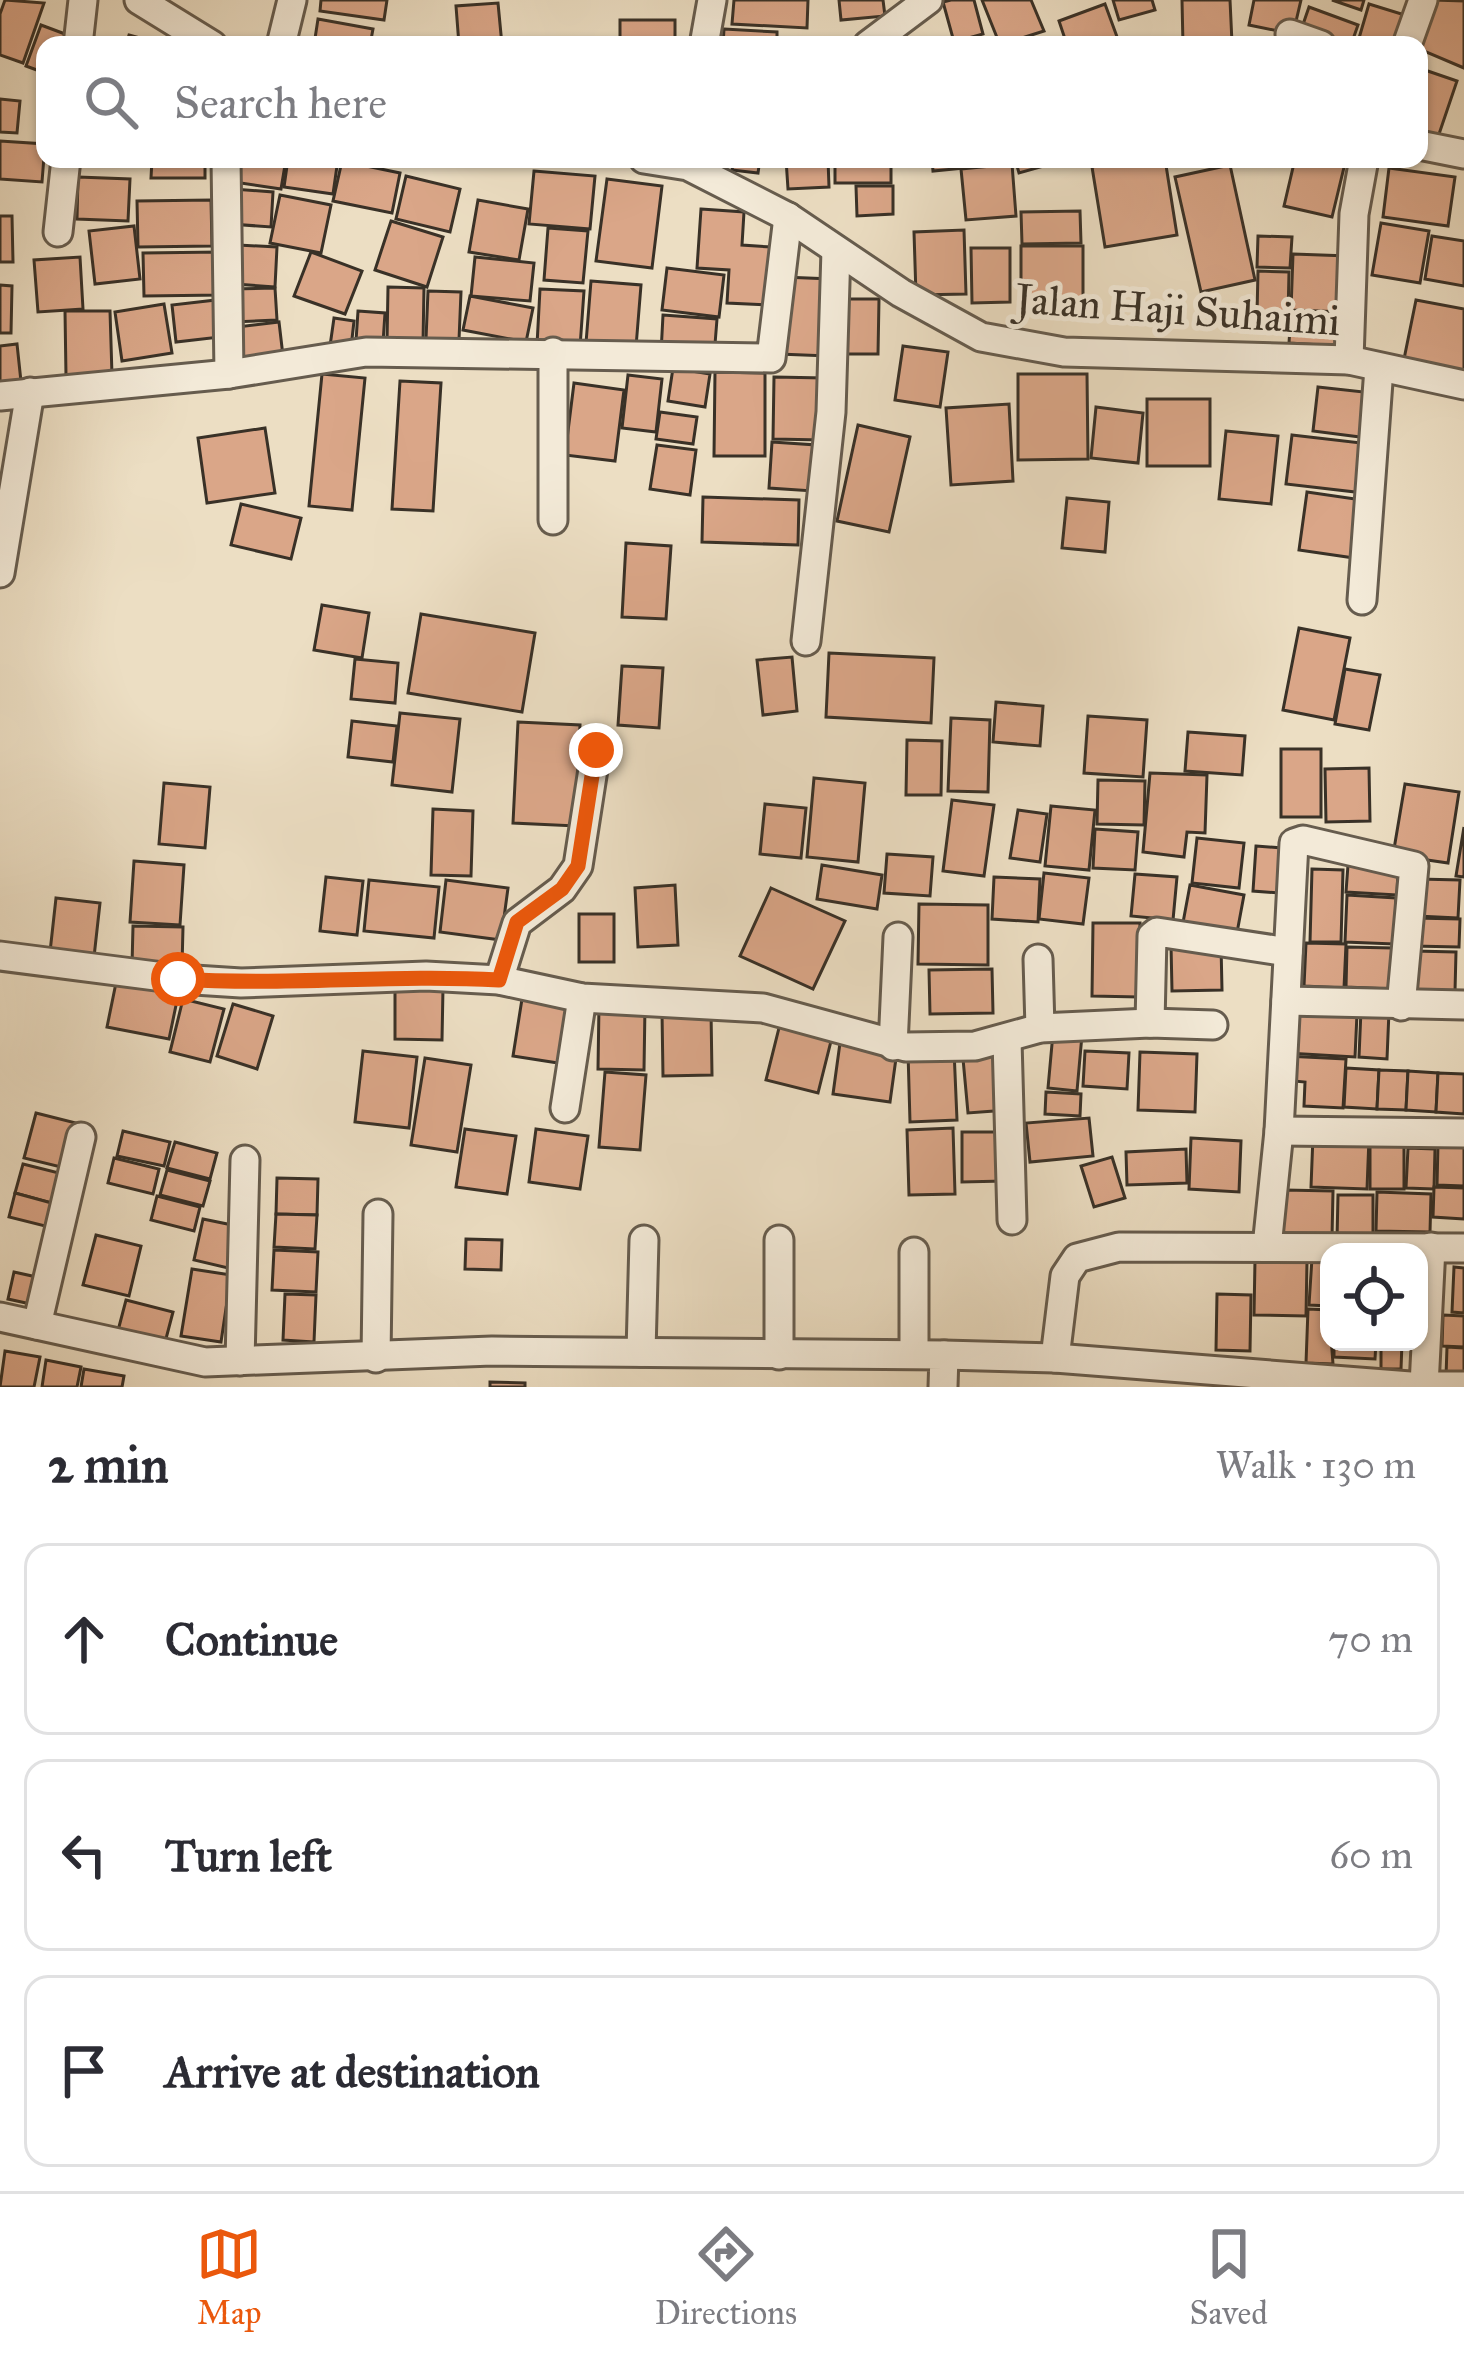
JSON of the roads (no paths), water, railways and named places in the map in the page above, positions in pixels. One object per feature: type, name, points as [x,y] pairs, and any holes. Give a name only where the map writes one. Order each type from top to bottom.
[{"type":"street","points":[[79,36],[82,0]]},
{"type":"street","points":[[139,0],[197,36]]},
{"type":"street","points":[[283,36],[292,0]]},
{"type":"street","points":[[706,36],[712,0]]},
{"type":"street","points":[[880,36],[928,0]]},
{"type":"street","points":[[1410,36],[1423,0]]},
{"type":"street","points":[[1290,34],[1296,36]]},
{"type":"street","points":[[1428,147],[1464,154]]},
{"type":"street","points":[[58,232],[65,168]]},
{"type":"street","points":[[226,168],[229,374]]},
{"type":"street","name":"Jalan Haji Suhaimi","points":[[699,168],[788,217],[967,333],[1064,352],[1349,360],[1464,386]]},
{"type":"street","points":[[1349,360],[1354,214],[1362,168]]},
{"type":"street","points":[[0,396],[229,374],[366,352],[772,358],[788,217]]},
{"type":"street","points":[[806,641],[831,412],[836,250]]},
{"type":"street","points":[[554,352],[554,520]]},
{"type":"street","points":[[1362,600],[1379,368]]},
{"type":"street","points":[[0,573],[30,392]]},
{"type":"street","points":[[499,980],[517,922],[562,889],[578,866],[596,750]]},
{"type":"street","points":[[1267,1247],[1279,1130],[1294,843],[1303,840],[1414,866],[1401,1006]]},
{"type":"street","points":[[1150,1023],[1152,936],[1157,932],[1288,952]]},
{"type":"street","points":[[893,1046],[898,937]]},
{"type":"street","points":[[0,956],[241,983],[426,976],[499,980],[581,998],[763,1008],[893,1046],[944,1048],[1006,1040],[1040,1028],[1213,1025]]},
{"type":"street","points":[[1038,959],[1040,1028]]},
{"type":"street","points":[[566,1108],[581,998]]},
{"type":"street","points":[[1286,1001],[1464,1006]]},
{"type":"street","points":[[1006,1040],[1012,1220]]},
{"type":"street","points":[[1279,1130],[1464,1133]]},
{"type":"street","points":[[37,1325],[81,1136]]},
{"type":"street","points":[[240,1361],[245,1160]]},
{"type":"street","points":[[377,1214],[387,1358],[399,1387]]},
{"type":"street","points":[[641,1352],[644,1240]]},
{"type":"street","points":[[779,1240],[779,1355]]},
{"type":"street","points":[[1055,1358],[1065,1276],[1077,1258],[1119,1247],[1464,1248]]},
{"type":"street","points":[[1424,1386],[1431,1247]]},
{"type":"street","points":[[914,1252],[914,1354]]},
{"type":"street","points":[[0,1317],[205,1363],[492,1352],[914,1354],[1055,1358],[1424,1386],[1464,1385]]},
{"type":"street","points":[[943,1387],[944,1355]]}]
